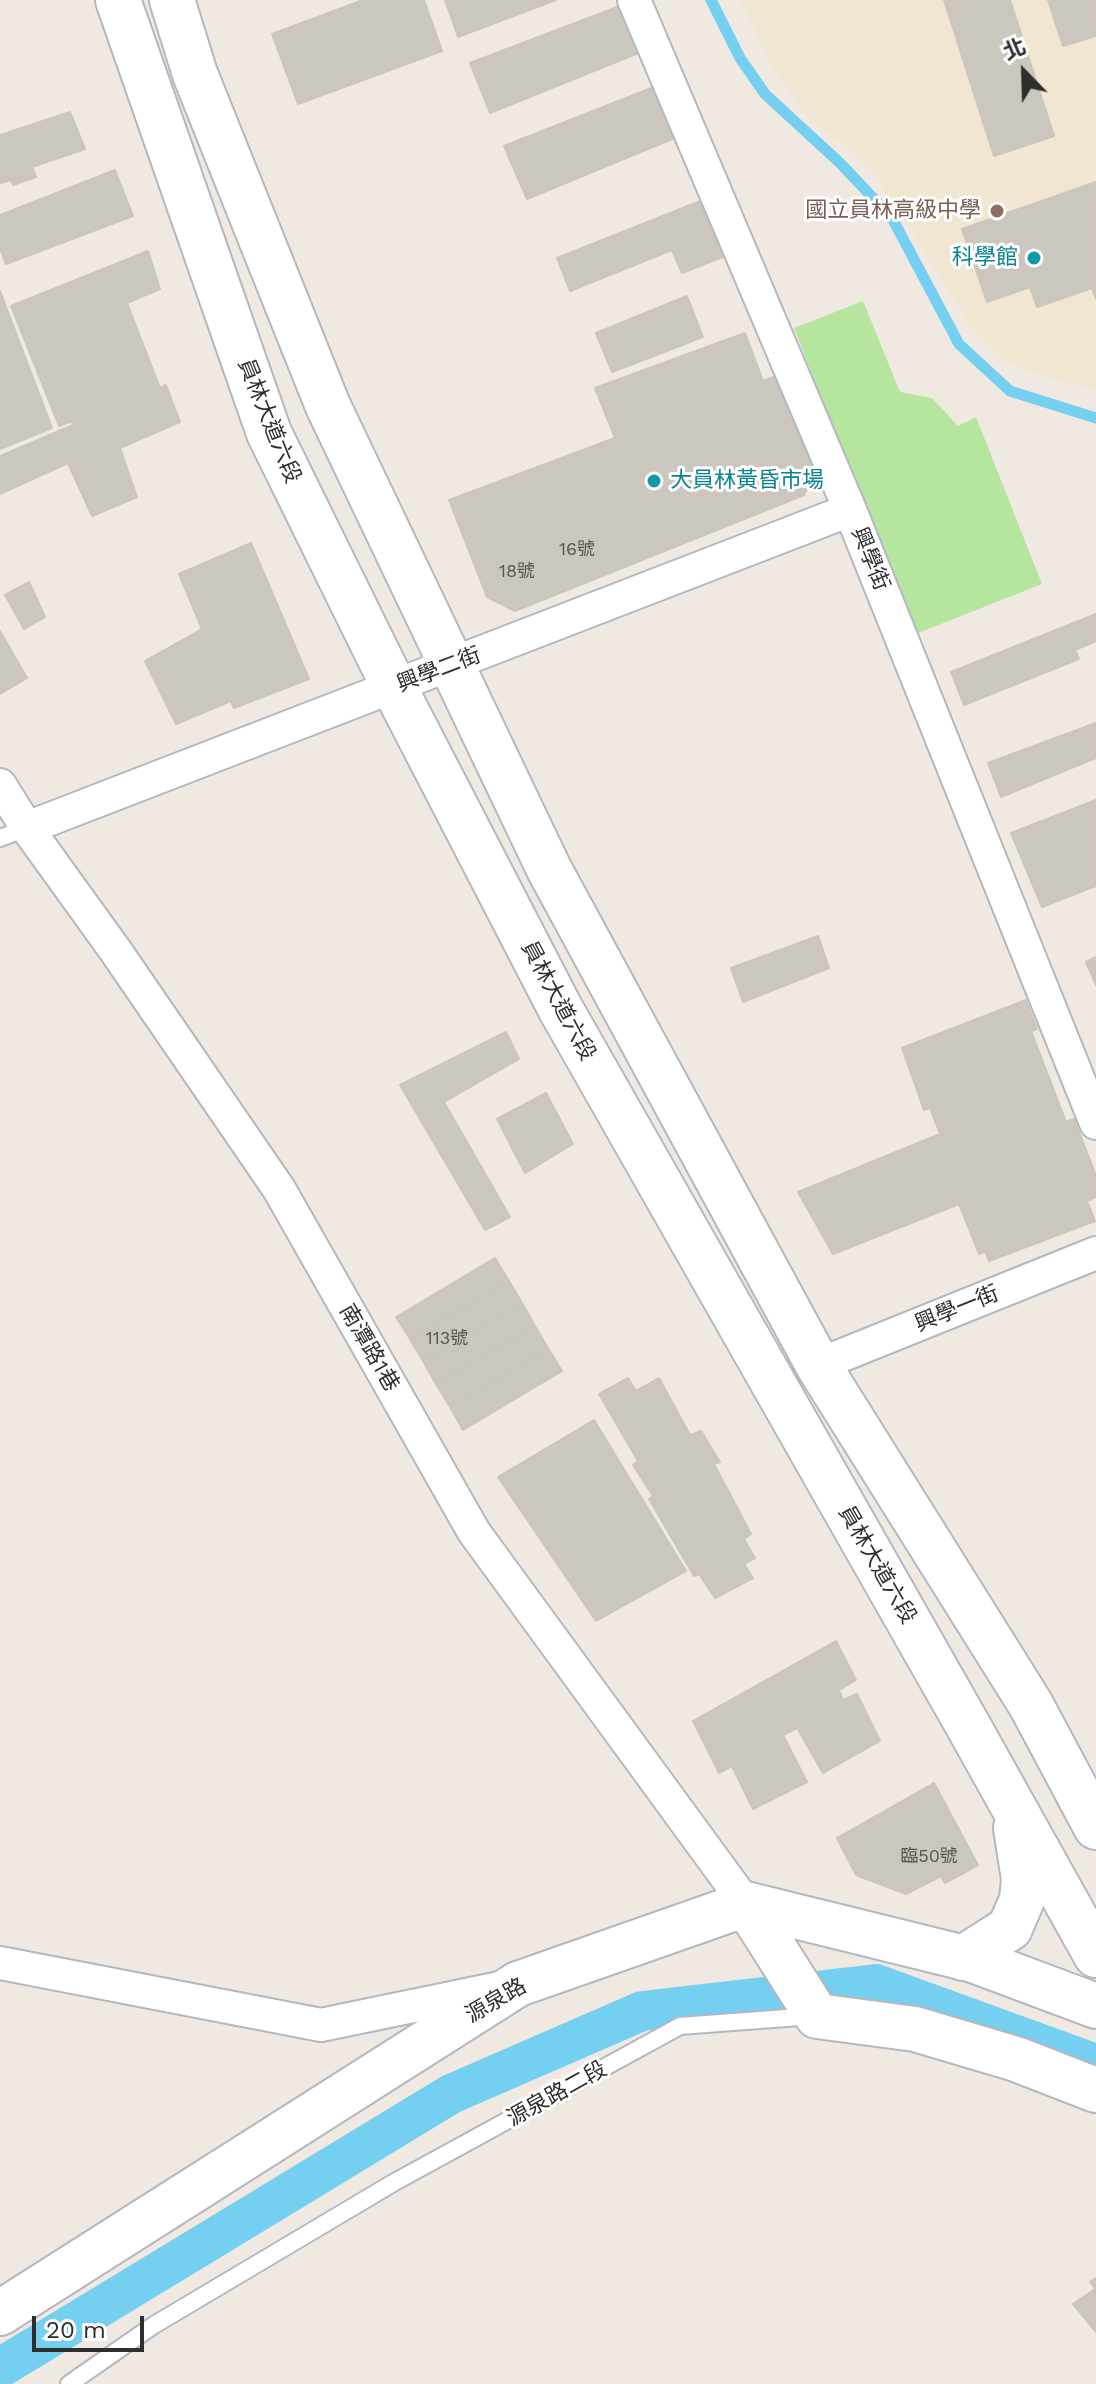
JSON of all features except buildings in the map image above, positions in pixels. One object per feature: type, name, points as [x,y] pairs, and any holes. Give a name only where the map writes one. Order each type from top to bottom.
[{"type":"main road","name":"員林大道六段","points":[[118,0],[269,433],[394,687],[560,1008],[1096,1955]]},
{"type":"main road","points":[[172,0],[195,74],[328,406],[549,869],[818,1365],[1031,1705],[1096,1827]]},
{"type":"main road","points":[[963,1958],[1010,1928],[1022,1900],[1024,1879],[1013,1806]]},
{"type":"main road","points":[[746,1904],[963,1958],[1096,2006]]},
{"type":"main road","points":[[746,1904],[817,2016]]},
{"type":"main road","name":"源泉路","points":[[0,2313],[518,1984],[746,1904]]},
{"type":"main road","name":"源泉路二段","points":[[817,2016],[915,2029],[1016,2059],[1096,2090]]},
{"type":"street","name":"興學街","points":[[634,0],[850,510],[1096,1123]]},
{"type":"street","name":"興學二街","points":[[14,833],[850,510]]},
{"type":"street","name":"南潭路1巷","points":[[0,785],[14,833],[115,950],[279,1189],[474,1532],[746,1904]]},
{"type":"street","name":"興學一街","points":[[818,1365],[1096,1253]]},
{"type":"street","points":[[0,1963],[321,2025],[518,1984]]},
{"type":"lane","name":"源泉路二段","points":[[69,2384],[154,2325],[379,2191],[680,2026],[817,2016]]},
{"type":"shaded area","name":"國立員林高級中學","points":[[740,0],[1096,0],[1096,390],[1034,373],[1005,360],[971,326],[873,171],[805,113],[775,71]]},
{"type":"green space","points":[[863,301],[900,392],[932,398],[958,426],[976,417],[1042,584],[913,635],[794,328]]},
{"type":"waterway","points":[[711,0],[740,58],[765,94],[840,163],[892,218],[959,344],[1010,391],[1096,418]]},
{"type":"waterway","points":[[0,2368],[451,2094],[642,2011],[876,1984],[1096,2064]]},
{"type":"place","name":"國立員林高級中學","points":[[997,211]]},
{"type":"place","name":"科學館","points":[[1034,258]]},
{"type":"place","name":"大員林黃昏市場","points":[[654,481]]}]
